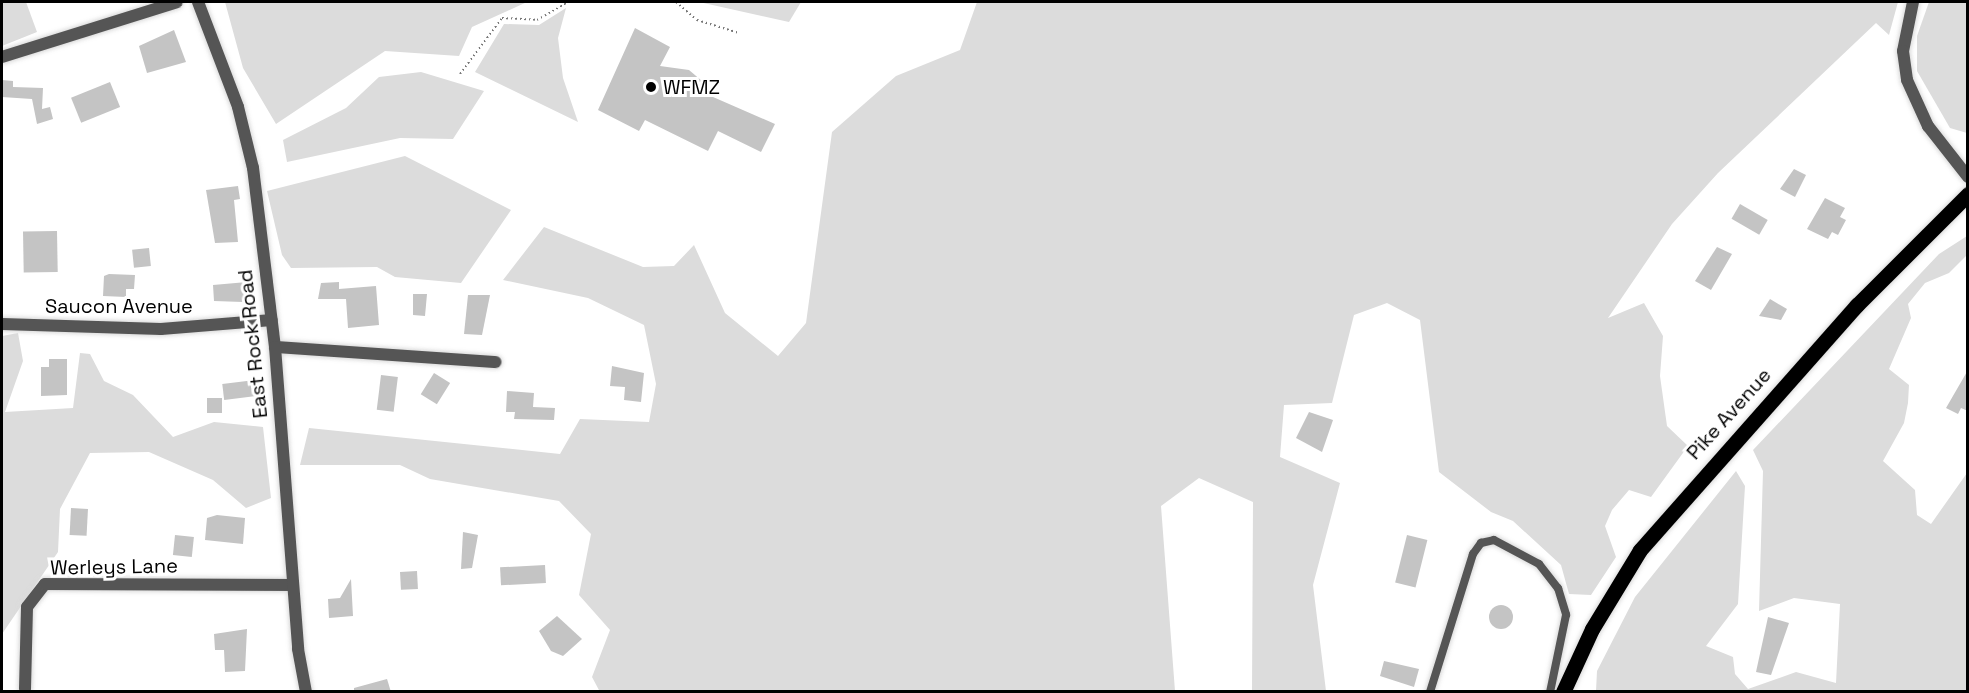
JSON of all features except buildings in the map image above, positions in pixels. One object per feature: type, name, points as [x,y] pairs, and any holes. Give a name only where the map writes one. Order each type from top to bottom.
[{"type":"main road","name":"Pike Avenue","points":[[1563,692],[1592,629],[1640,550],[1841,322],[1968,194]]},
{"type":"street","points":[[2,57],[177,2]]},
{"type":"street","name":"East Rock Road","points":[[198,2],[246,137],[275,347],[293,585],[306,692]]},
{"type":"street","points":[[1913,2],[1903,51],[1907,80],[1928,126],[1968,177]]},
{"type":"street","name":"Saucon Avenue","points":[[2,324],[161,329],[272,320]]},
{"type":"street","points":[[275,347],[495,362]]},
{"type":"street","name":"Werleys Lane","points":[[25,689],[27,607],[45,584],[293,585]]},
{"type":"lane","points":[[1430,692],[1473,554],[1481,543],[1494,540],[1539,564],[1561,595],[1566,615],[1550,692]]},
{"type":"path","points":[[460,74],[502,18],[537,20],[568,2]]},
{"type":"path","points":[[676,2],[697,20],[739,33]]},
{"type":"shaded area","points":[[2,2],[26,2],[37,32],[2,46]]},
{"type":"shaded area","points":[[225,2],[527,2],[472,27],[459,56],[385,51],[276,124],[243,68]]},
{"type":"shaded area","points":[[699,2],[801,2],[789,22]]},
{"type":"shaded area","points":[[977,2],[1898,2],[1889,35],[1876,23],[1718,173],[1672,224],[1608,318],[1644,303],[1663,336],[1660,376],[1667,426],[1688,446],[1651,497],[1629,490],[1612,510],[1605,526],[1616,557],[1591,595],[1569,594],[1561,565],[1513,521],[1491,512],[1439,472],[1420,320],[1387,303],[1354,315],[1332,403],[1284,405],[1280,457],[1340,483],[1313,585],[1326,691],[1252,691],[1253,502],[1199,478],[1161,506],[1175,691],[600,692],[592,677],[610,630],[579,595],[591,534],[559,501],[430,479],[400,465],[300,465],[309,428],[560,454],[580,419],[649,422],[656,384],[644,325],[588,298],[503,280],[544,227],[643,267],[674,266],[694,245],[725,313],[778,356],[806,323],[832,132],[896,76],[960,50]]},
{"type":"shaded area","points":[[1929,2],[1967,2],[1967,133],[1950,128],[1917,71],[1917,36]]},
{"type":"shaded area","points":[[566,8],[558,38],[563,78],[578,122],[475,72],[504,24],[539,25]]},
{"type":"shaded area","points":[[421,72],[484,91],[453,139],[400,138],[287,162],[283,140],[346,108],[379,77]]},
{"type":"shaded area","points":[[405,156],[511,210],[461,283],[395,277],[377,267],[291,268],[282,255],[267,191]]},
{"type":"shaded area","points":[[1967,236],[1967,255],[1949,273],[1925,283],[1908,304],[1911,318],[1889,369],[1909,385],[1908,403],[1904,423],[1883,461],[1915,490],[1917,515],[1931,524],[1967,473],[1967,691],[1596,691],[1597,671],[1635,597],[1736,471],[1745,486],[1738,604],[1706,646],[1733,657],[1735,674],[1748,689],[1796,672],[1836,683],[1840,604],[1794,598],[1759,611],[1763,471],[1753,450],[1939,254]]},
{"type":"shaded area","points":[[18,333],[23,361],[5,412],[73,408],[80,353],[90,354],[104,381],[133,395],[173,437],[214,422],[263,427],[271,498],[246,508],[213,480],[149,452],[90,453],[60,509],[58,552],[2,634],[2,336]]},
{"type":"place","name":"WFMZ","points":[[651,87]]}]
